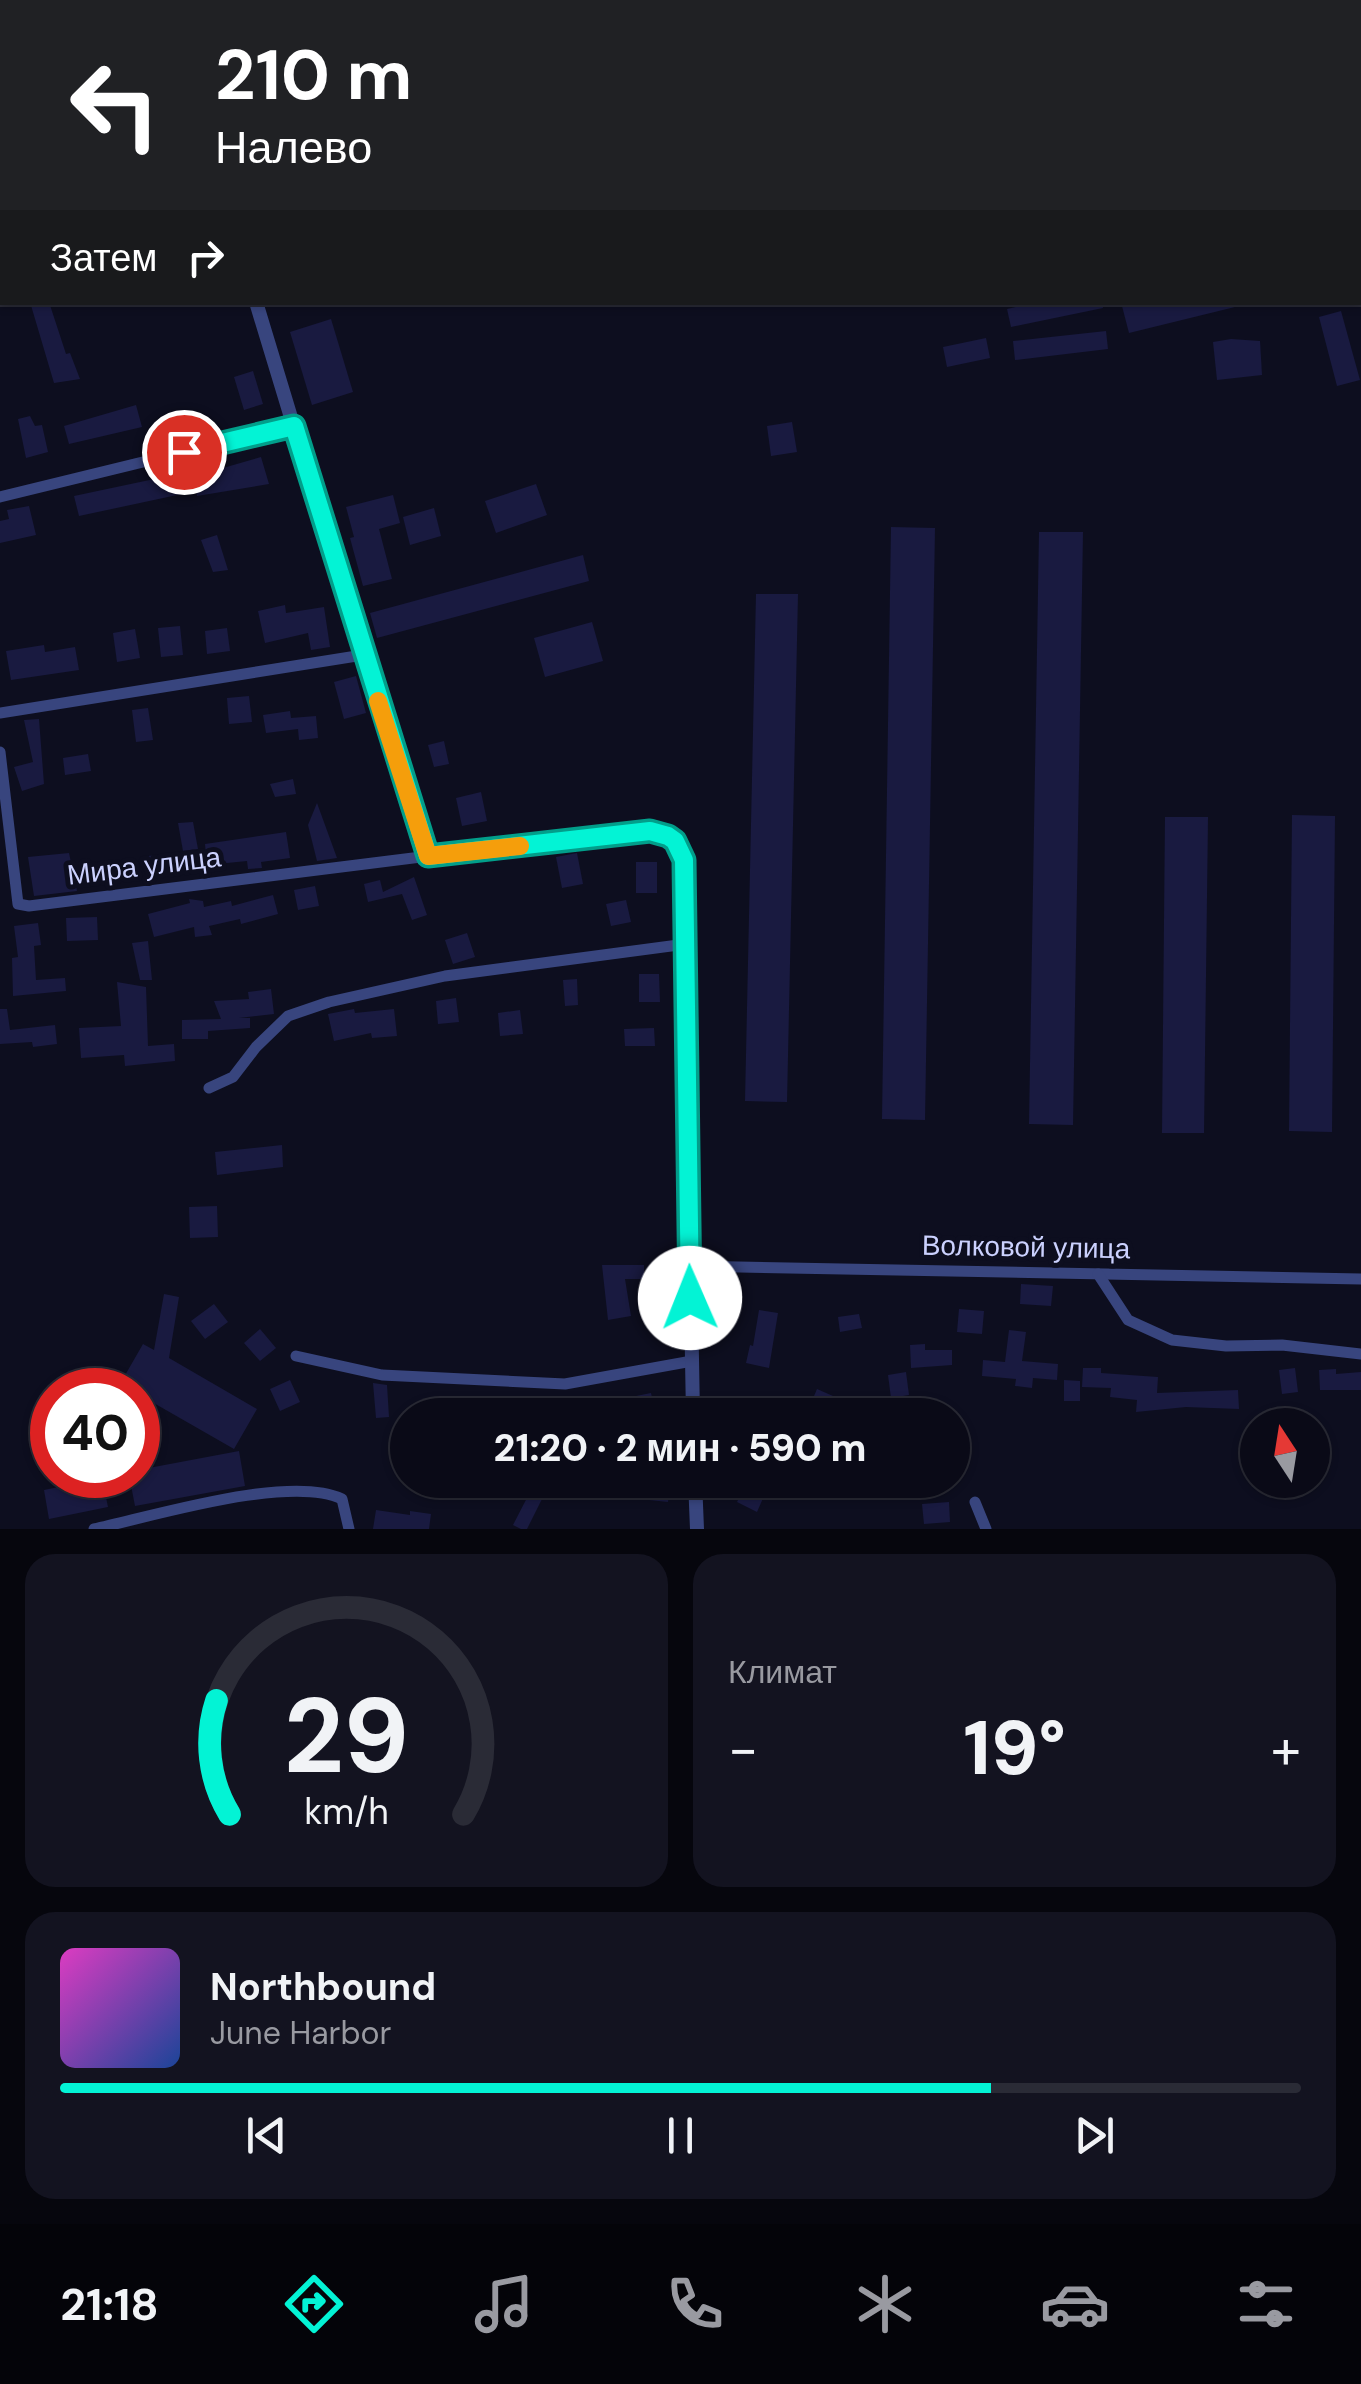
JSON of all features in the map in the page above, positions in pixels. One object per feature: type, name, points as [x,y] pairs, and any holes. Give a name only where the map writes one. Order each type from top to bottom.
[{"type":"street","points":[[257,305],[428,856],[650,831],[668,836],[680,849],[686,944],[693,1398]]},
{"type":"street","points":[[0,497],[294,426]]},
{"type":"street","points":[[0,714],[363,654]]},
{"type":"street","name":"Мира улица","points":[[0,752],[18,904],[29,906],[428,856]]},
{"type":"street","points":[[209,1088],[233,1077],[256,1047],[288,1016],[330,1002],[445,976],[686,944]]},
{"type":"street","name":"Волковой улица","points":[[689,1266],[1361,1278]]},
{"type":"street","points":[[1098,1274],[1128,1320],[1172,1340],[1361,1354]]},
{"type":"street","points":[[296,1356],[382,1374],[565,1384],[692,1361]]},
{"type":"street","points":[[94,1529],[271,1492],[327,1492],[342,1499],[349,1529]]},
{"type":"street","points":[[695,1498],[698,1529]]},
{"type":"street","points":[[976,1502],[986,1529]]},
{"type":"building","points":[[31,305],[50,305],[66,354],[70,353],[80,379],[54,383]]},
{"type":"building","points":[[1025,305],[1103,308],[1011,327],[1007,309]]},
{"type":"building","points":[[1235,305],[1235,307],[1129,333],[1122,306]]},
{"type":"building","points":[[1341,311],[1360,380],[1337,386],[1319,317]]},
{"type":"building","points":[[331,319],[353,392],[312,405],[290,332]]},
{"type":"building","points":[[1106,331],[1108,349],[1015,360],[1013,341]]},
{"type":"building","points":[[986,338],[990,358],[947,367],[943,347]]},
{"type":"building","points":[[1260,341],[1262,375],[1217,380],[1213,342]]},
{"type":"building","points":[[253,371],[263,404],[244,410],[234,377]]},
{"type":"building","points":[[136,405],[142,427],[69,444],[64,426]]},
{"type":"building","points":[[30,416],[35,426],[42,425],[48,452],[26,458],[18,419]]},
{"type":"building","points":[[792,422],[797,452],[771,456],[767,426]]},
{"type":"building","points":[[261,457],[269,484],[197,496],[196,491],[79,516],[74,496],[222,465],[223,468]]},
{"type":"building","points":[[536,484],[547,515],[496,533],[485,501]]},
{"type":"building","points":[[393,495],[400,523],[379,529],[392,579],[363,586],[346,507]]},
{"type":"building","points":[[29,506],[36,535],[0,543],[0,521],[9,519],[7,510]]},
{"type":"building","points":[[434,508],[441,536],[410,545],[403,517]]},
{"type":"building","points":[[891,527],[935,528],[925,1120],[882,1119]]},
{"type":"building","points":[[1039,532],[1083,532],[1073,1125],[1029,1124]]},
{"type":"building","points":[[217,535],[228,570],[213,572],[201,540]]},
{"type":"building","points":[[583,555],[589,581],[377,638],[370,613]]},
{"type":"building","points":[[756,594],[798,594],[787,1102],[745,1101]]},
{"type":"building","points":[[285,605],[286,613],[324,607],[330,647],[311,650],[308,633],[265,643],[258,611]]},
{"type":"building","points":[[592,622],[603,661],[545,677],[534,638]]},
{"type":"building","points":[[180,626],[183,655],[161,657],[158,628]]},
{"type":"building","points":[[227,628],[230,651],[207,654],[205,631]]},
{"type":"building","points":[[135,629],[140,658],[117,662],[113,633]]},
{"type":"building","points":[[44,645],[45,652],[75,647],[79,670],[11,680],[6,651]]},
{"type":"building","points":[[356,676],[366,713],[344,719],[334,682]]},
{"type":"building","points":[[249,696],[252,722],[229,724],[227,698]]},
{"type":"building","points":[[148,708],[153,740],[136,742],[132,710]]},
{"type":"building","points":[[290,711],[291,718],[316,716],[318,738],[299,740],[298,729],[266,733],[263,715]]},
{"type":"building","points":[[39,719],[44,784],[22,791],[14,767],[33,762],[24,720]]},
{"type":"building","points":[[444,741],[449,764],[434,767],[428,745]]},
{"type":"building","points":[[88,754],[91,771],[65,775],[63,758]]},
{"type":"building","points":[[293,779],[296,794],[275,797],[270,784]]},
{"type":"building","points":[[481,792],[487,821],[462,826],[456,798]]},
{"type":"building","points":[[317,803],[337,858],[317,861],[308,825]]},
{"type":"building","points":[[1292,815],[1335,816],[1332,1132],[1289,1131]]},
{"type":"building","points":[[1165,817],[1208,817],[1204,1133],[1162,1133]]},
{"type":"building","points":[[193,822],[198,849],[183,851],[178,823]]},
{"type":"building","points":[[286,832],[290,858],[261,862],[262,868],[248,869],[247,861],[207,865],[205,844]]},
{"type":"building","points":[[69,853],[77,891],[34,896],[28,857]]},
{"type":"building","points":[[577,853],[583,884],[562,888],[556,857]]},
{"type":"building","points":[[172,854],[173,875],[150,877],[148,856]]},
{"type":"building","points":[[636,862],[657,862],[657,893],[636,893]]},
{"type":"building","points":[[414,877],[427,915],[412,920],[402,894],[368,902],[364,884],[380,880],[383,892]]},
{"type":"building","points":[[315,886],[319,906],[298,910],[294,890]]},
{"type":"building","points":[[273,895],[278,914],[241,924],[240,919],[209,926],[212,935],[195,937],[194,927],[154,937],[148,914],[190,903],[189,899],[203,901],[204,907],[231,901],[232,906]]},
{"type":"building","points":[[626,900],[631,922],[611,926],[606,904]]},
{"type":"building","points":[[97,917],[98,940],[67,941],[66,918]]},
{"type":"building","points":[[38,923],[41,945],[34,946],[36,980],[65,978],[66,991],[13,996],[12,958],[18,957],[14,926]]},
{"type":"building","points":[[467,933],[475,957],[453,964],[445,940]]},
{"type":"building","points":[[148,941],[152,980],[140,980],[132,943]]},
{"type":"building","points":[[639,974],[659,974],[660,1002],[639,1002]]},
{"type":"building","points":[[577,979],[578,1005],[565,1006],[563,980]]},
{"type":"building","points":[[117,982],[146,987],[148,1046],[174,1044],[175,1061],[125,1066],[124,1055],[81,1058],[79,1028],[121,1026]]},
{"type":"building","points":[[271,989],[274,1014],[239,1018],[250,1018],[250,1028],[208,1031],[208,1039],[182,1039],[182,1020],[221,1019],[214,1001],[249,999],[248,992]]},
{"type":"building","points":[[456,998],[459,1022],[438,1024],[436,1001]]},
{"type":"building","points":[[0,1009],[7,1009],[10,1030],[55,1025],[57,1044],[0,1044]]},
{"type":"building","points":[[354,1009],[355,1013],[394,1009],[397,1036],[372,1038],[371,1033],[334,1041],[328,1014]]},
{"type":"building","points":[[520,1010],[523,1034],[500,1036],[498,1013]]},
{"type":"building","points":[[654,1028],[655,1046],[625,1046],[624,1029]]},
{"type":"building","points":[[282,1145],[283,1167],[217,1175],[215,1152]]},
{"type":"building","points":[[217,1206],[218,1237],[190,1238],[189,1207]]},
{"type":"building","points":[[602,1265],[644,1265],[644,1279],[625,1279],[631,1316],[608,1320]]},
{"type":"building","points":[[1021,1284],[1053,1286],[1051,1306],[1020,1304]]},
{"type":"building","points":[[164,1294],[179,1297],[169,1358],[257,1409],[234,1449],[160,1407],[160,1368],[129,1368],[143,1344],[154,1350]]},
{"type":"building","points":[[214,1304],[228,1322],[205,1339],[191,1321]]},
{"type":"building","points":[[959,1309],[984,1311],[982,1334],[957,1332]]},
{"type":"building","points":[[759,1310],[778,1313],[769,1368],[746,1363]]},
{"type":"building","points":[[859,1314],[862,1328],[840,1332],[838,1317]]},
{"type":"building","points":[[260,1329],[276,1348],[260,1361],[244,1343]]},
{"type":"building","points":[[1009,1330],[1026,1332],[1022,1361],[1058,1364],[1057,1380],[1033,1378],[1032,1388],[1015,1386],[1016,1379],[982,1376],[983,1360],[1005,1362]]},
{"type":"building","points":[[925,1344],[925,1350],[952,1350],[952,1365],[911,1368],[910,1345]]},
{"type":"building","points":[[1083,1368],[1158,1377],[1157,1393],[1238,1390],[1239,1409],[1186,1407],[1136,1412],[1137,1400],[1110,1397],[1111,1388],[1082,1387]]},
{"type":"building","points":[[1295,1368],[1298,1392],[1282,1394],[1279,1370]]},
{"type":"building","points":[[1336,1369],[1336,1374],[1361,1372],[1361,1390],[1320,1390],[1319,1370]]},
{"type":"building","points":[[906,1372],[909,1395],[891,1398],[888,1375]]},
{"type":"building","points":[[290,1380],[300,1402],[280,1411],[270,1389]]},
{"type":"building","points":[[1064,1380],[1080,1381],[1080,1401],[1064,1401]]},
{"type":"building","points":[[373,1383],[387,1385],[389,1417],[376,1418]]},
{"type":"building","points":[[817,1389],[833,1396],[832,1398],[813,1398]]},
{"type":"building","points":[[651,1393],[652,1398],[626,1398]]},
{"type":"building","points":[[239,1451],[245,1486],[135,1506],[133,1498],[160,1498],[160,1466]]},
{"type":"building","points":[[45,1498],[106,1498],[108,1507],[49,1519]]},
{"type":"building","points":[[527,1498],[542,1498],[527,1529],[513,1525]]},
{"type":"building","points":[[739,1498],[763,1498],[757,1512],[737,1502]]},
{"type":"building","points":[[949,1502],[950,1522],[924,1524],[922,1504]]},
{"type":"building","points":[[376,1510],[431,1514],[429,1529],[373,1529]]},
{"type":"slow traffic","points":[[378,701],[428,856],[520,846]]},
{"type":"route","points":[[184,452],[294,426],[428,856],[650,831],[668,836],[680,849],[684,860],[686,944],[690,1298]]}]
